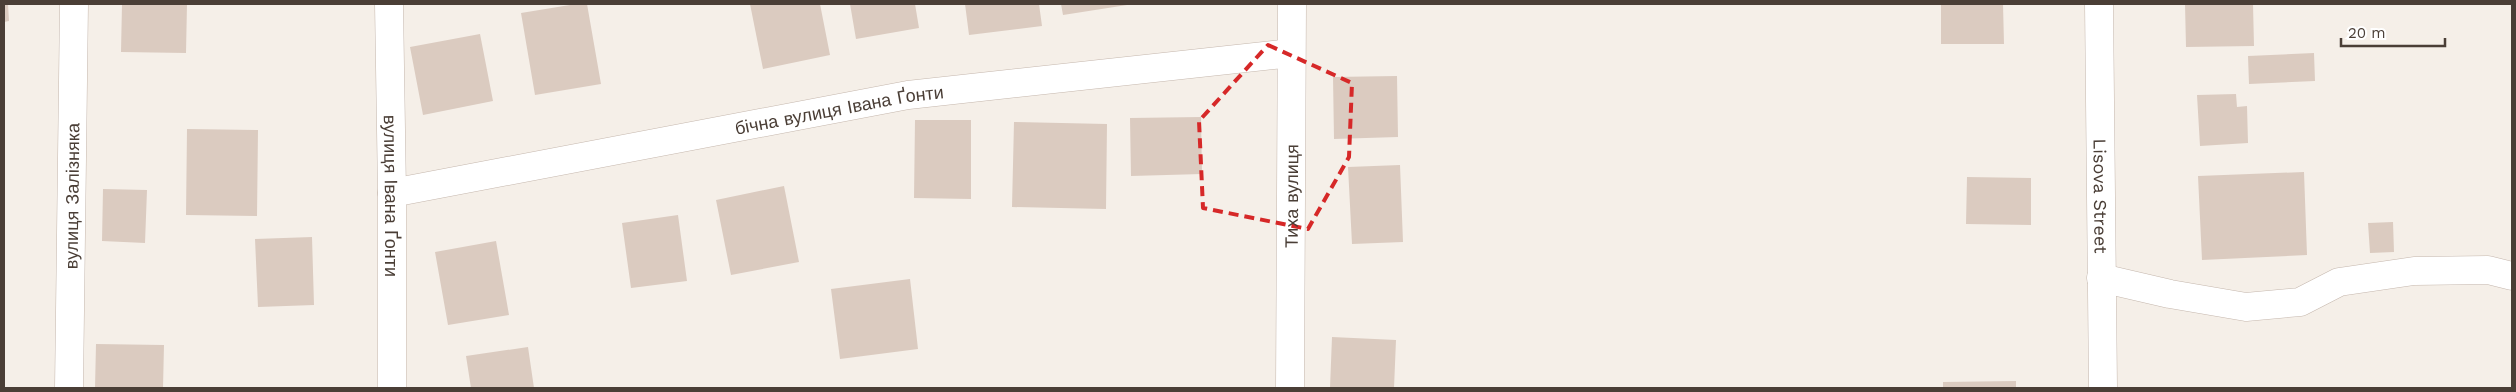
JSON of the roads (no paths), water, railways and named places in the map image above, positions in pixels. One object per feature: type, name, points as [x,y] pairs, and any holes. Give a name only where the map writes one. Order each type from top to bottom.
[{"type":"street","name":"вулиця Залізняка","points":[[69,388],[74,4]]},
{"type":"street","name":"вулиця Івана Ґонти","points":[[389,4],[392,193],[392,388]]},
{"type":"street","name":"Тиха вулиця","points":[[1290,388],[1292,4]]},
{"type":"street","name":"Lisova Street","points":[[2099,4],[2103,388]]},
{"type":"street","name":"бічна вулиця Івана Ґонти","points":[[392,193],[908,95],[1291,53]]},
{"type":"street","points":[[2101,278],[2170,294],[2246,307],[2300,302],[2339,282],[2414,271],[2488,270],[2512,276]]}]
